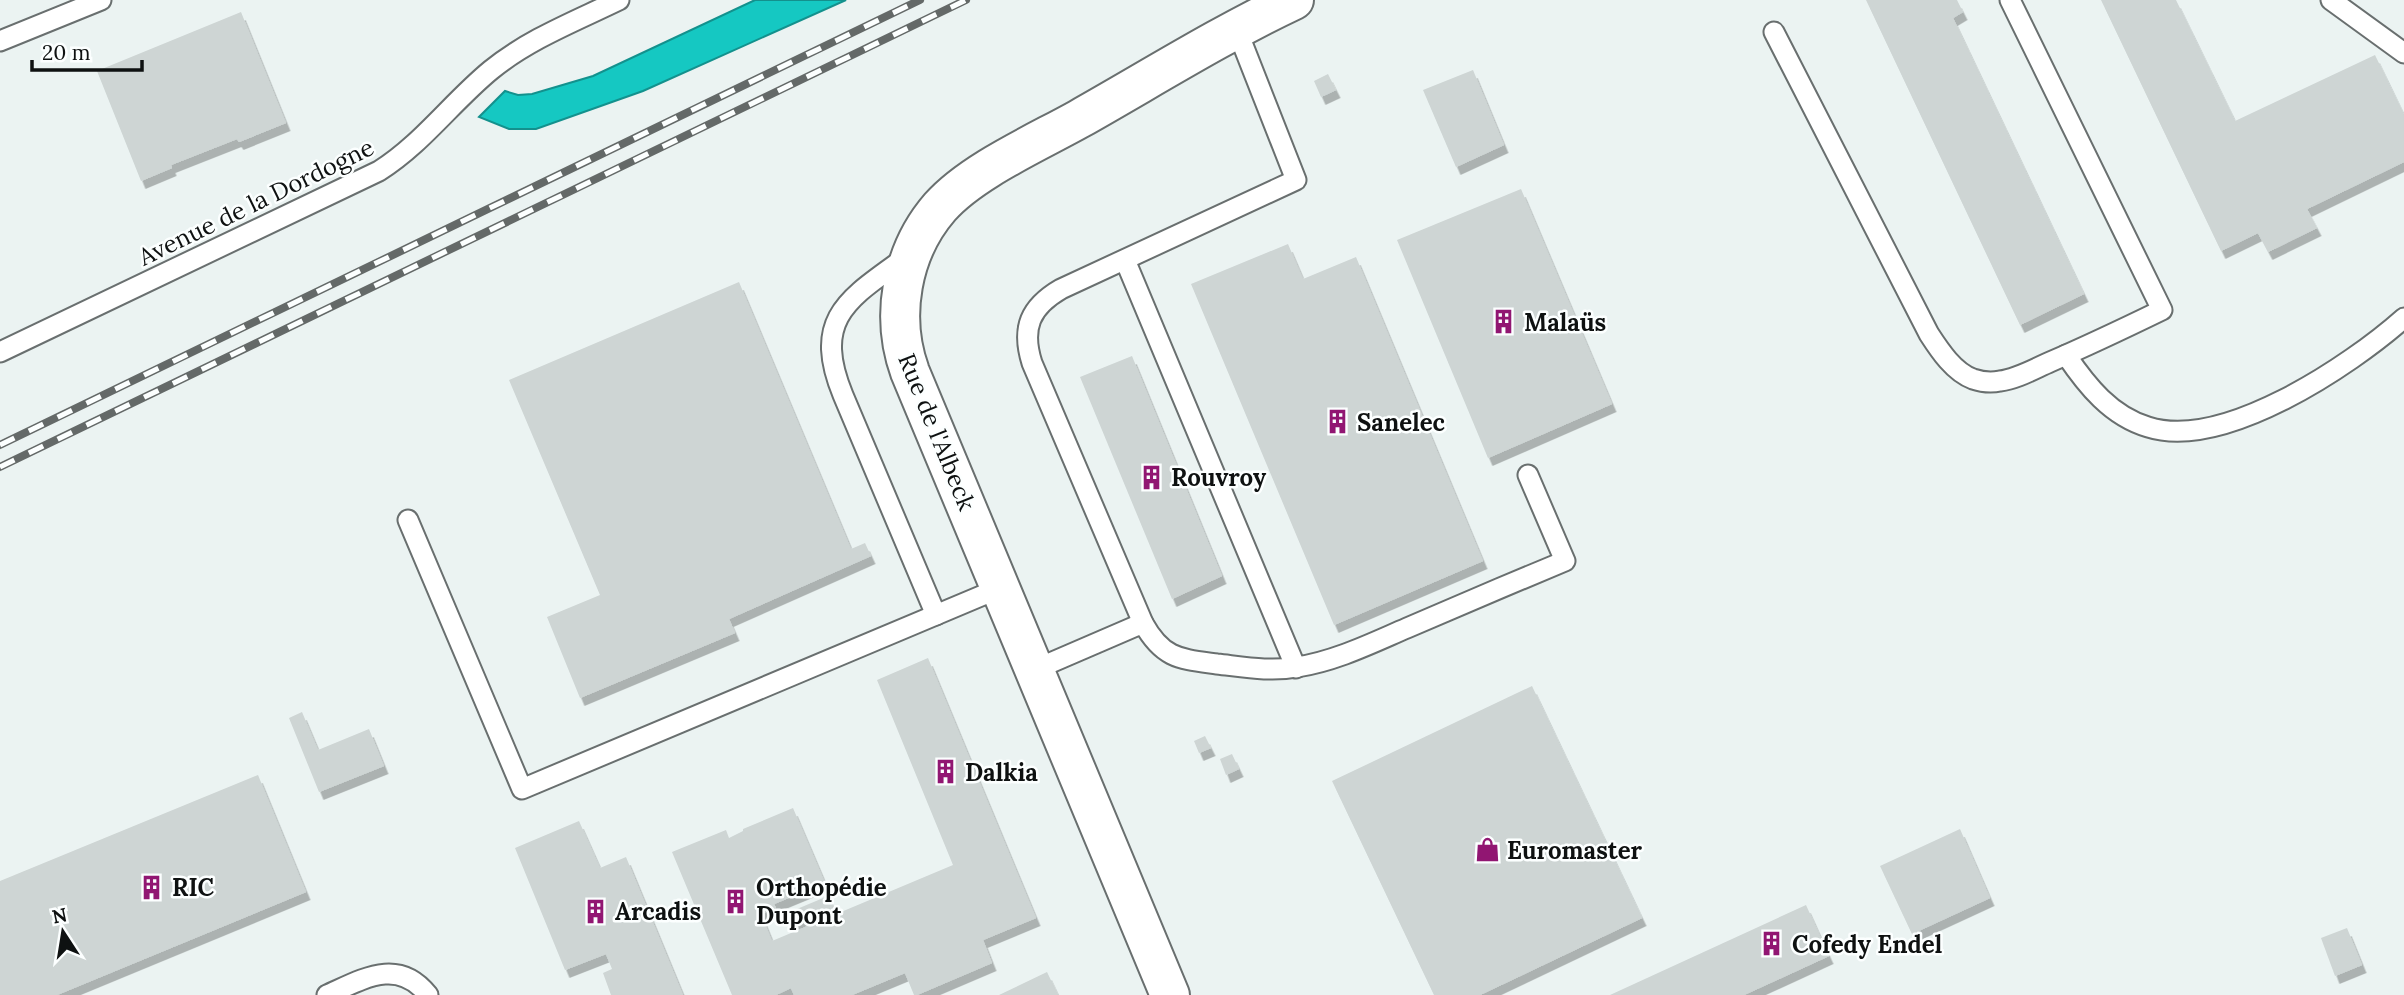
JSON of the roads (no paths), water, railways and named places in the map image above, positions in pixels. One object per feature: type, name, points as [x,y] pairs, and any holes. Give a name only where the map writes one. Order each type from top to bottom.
[{"type":"street","name":"Rue de l'Albeck","points":[[1170,995],[905,358],[901,342],[902,288],[920,236],[939,208],[968,183],[1294,0]]},
{"type":"lane","points":[[0,41],[102,0]]},
{"type":"lane","name":"Avenue de la Dordogne","points":[[0,352],[379,171],[407,151],[476,83],[504,60],[619,0]]},
{"type":"lane","points":[[1774,32],[1929,334],[1950,362],[1971,379],[2000,382],[2066,355],[2162,310],[2010,0]]},
{"type":"lane","points":[[2331,0],[2404,53]]},
{"type":"lane","points":[[1237,30],[1296,180],[1048,297],[1038,306],[1031,318],[1027,339],[1032,363],[1152,639],[1171,656],[1274,670],[1296,668],[1356,649],[1565,561],[1528,475]]},
{"type":"lane","points":[[914,252],[855,295],[845,306],[833,329],[831,344],[836,379],[936,615]]},
{"type":"lane","points":[[1125,260],[1296,668]]},
{"type":"lane","points":[[2066,355],[2095,393],[2126,417],[2147,427],[2186,432],[2253,413],[2314,384],[2363,352],[2404,318]]},
{"type":"lane","points":[[408,520],[522,789],[1000,588]]},
{"type":"lane","points":[[1034,670],[1143,623]]},
{"type":"lane","points":[[327,995],[385,973],[409,978],[428,995]]},
{"type":"water","points":[[755,0],[846,0],[643,91],[536,129],[509,129],[479,117],[505,91],[518,95],[532,94],[593,76]]},
{"type":"railway","points":[[0,445],[920,0]]},
{"type":"railway","points":[[0,467],[966,0]]},
{"type":"place","name":"Malaüs","points":[[1504,322]]},
{"type":"place","name":"Sanelec","points":[[1337,422]]},
{"type":"place","name":"Rouvroy","points":[[1151,477]]},
{"type":"place","name":"Dalkia","points":[[945,772]]},
{"type":"place","name":"Euromaster","points":[[1487,850]]},
{"type":"place","name":"RIC","points":[[152,887]]},
{"type":"place","name":"Orthopédie Dupont","points":[[736,901]]},
{"type":"place","name":"Arcadis","points":[[595,911]]},
{"type":"place","name":"Cofedy Endel","points":[[1772,944]]}]
